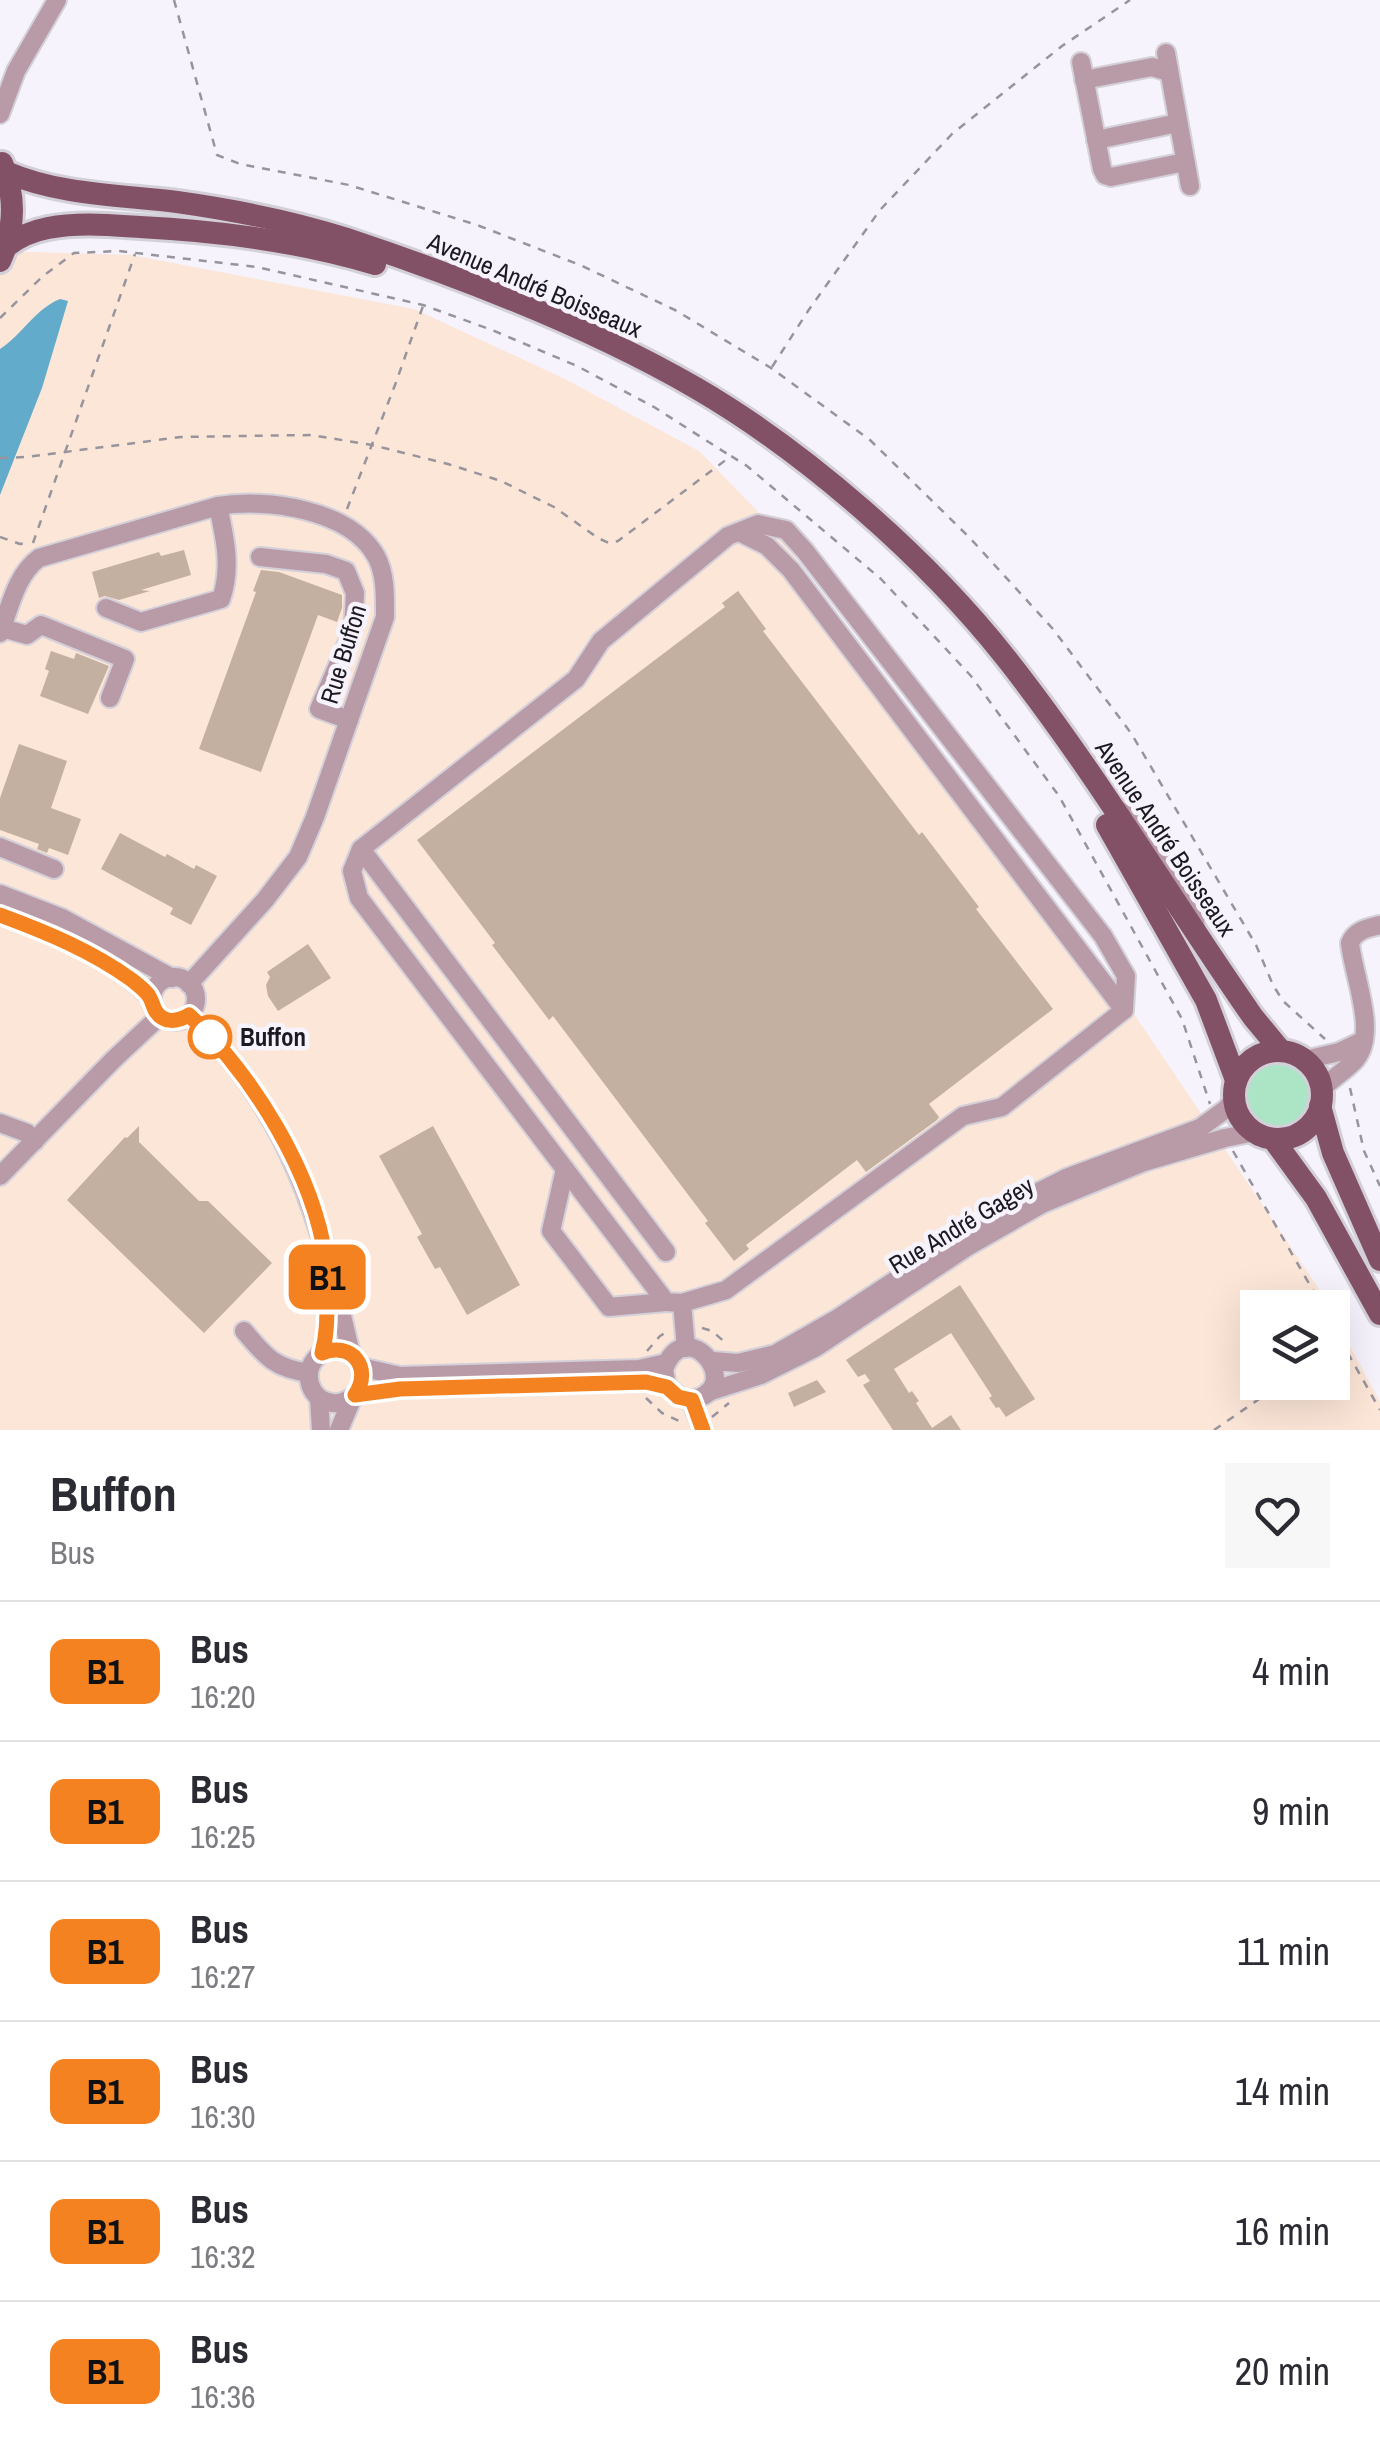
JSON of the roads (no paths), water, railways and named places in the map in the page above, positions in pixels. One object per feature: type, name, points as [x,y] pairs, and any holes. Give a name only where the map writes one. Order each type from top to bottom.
[{"type":"main road","points":[[3,166],[13,209],[12,228],[3,254]]},
{"type":"main road","name":"Avenue André Boisseaux","points":[[3,166],[40,184],[226,209],[286,222],[478,287],[587,331],[696,388],[794,454],[873,518],[1004,655],[1063,734],[1253,1017],[1281,1051]]},
{"type":"main road","name":"Avenue André Boisseaux","points":[[3,254],[19,237],[52,227],[106,225],[224,233],[357,258],[493,301],[578,338],[674,388],[767,448],[854,518],[923,583],[958,618],[1036,717],[1092,801],[1184,960],[1216,1024],[1235,1090]]},
{"type":"main road","points":[[1380,1260],[1333,1153],[1316,1074],[1305,1060],[1281,1051],[1254,1058],[1243,1068],[1235,1090],[1240,1118],[1264,1135],[1316,1198],[1380,1314]]},
{"type":"main road","points":[[1264,1135],[1297,1134],[1308,1127],[1321,1098]]},
{"type":"street","points":[[0,114],[16,71],[56,0]]},
{"type":"street","points":[[1186,162],[1105,175],[1082,71],[1152,67],[1168,62],[1178,123],[1186,162],[1190,186]]},
{"type":"street","points":[[0,88],[16,71]]},
{"type":"street","points":[[1096,140],[1178,123]]},
{"type":"street","name":"Rue Buffon","points":[[1,630],[25,570],[39,558],[218,506],[259,503],[314,512],[360,538],[376,556],[384,586],[385,618],[298,856],[265,900],[180,981]]},
{"type":"street","points":[[106,608],[141,622],[220,599],[228,580],[228,566],[218,506]]},
{"type":"street","points":[[565,1169],[551,1231],[609,1307],[674,1302],[726,1290],[963,1116],[1002,1107],[1124,1010],[1126,976],[1103,936],[786,530],[758,524],[728,536],[601,641],[576,680],[361,849],[352,871],[359,898],[565,1169],[674,1302],[686,1348]]},
{"type":"street","points":[[739,532],[767,546],[791,570],[1124,1010]]},
{"type":"street","points":[[260,557],[326,564],[346,572],[355,594],[353,630],[319,708],[349,720]]},
{"type":"street","points":[[1,630],[28,635],[41,625],[125,659],[110,698]]},
{"type":"street","points":[[1,849],[54,869]]},
{"type":"street","points":[[361,849],[666,1252]]},
{"type":"street","points":[[0,894],[62,918],[180,981],[193,989],[195,1003],[189,1015],[172,1021],[132,980],[89,952],[0,915]]},
{"type":"street","points":[[1321,1098],[1364,1040],[1366,1025],[1350,943],[1360,931],[1380,926]]},
{"type":"street","points":[[156,1008],[153,993],[160,982],[180,981]]},
{"type":"street","points":[[0,1176],[112,1060],[156,1008]]},
{"type":"street","points":[[189,1015],[248,1081],[280,1132],[309,1198],[362,1382],[339,1430]]},
{"type":"street","points":[[1305,1060],[1342,1067]]},
{"type":"street","name":"Rue André Gagey","points":[[712,1362],[738,1363],[775,1354],[838,1318],[999,1212],[1066,1178],[1200,1128],[1226,1110],[1235,1090]]},
{"type":"street","points":[[4,1131],[28,1133],[35,1140]]},
{"type":"street","name":"Rue André Gagey","points":[[700,1396],[761,1375],[815,1348],[967,1247],[1042,1204],[1144,1162],[1225,1138],[1264,1135]]},
{"type":"street","points":[[322,1353],[327,1326],[327,1263]]},
{"type":"street","points":[[244,1331],[278,1366],[308,1373]]},
{"type":"street","points":[[667,1387],[663,1375],[674,1353],[686,1348],[701,1351],[712,1362],[715,1377],[700,1396],[705,1425]]},
{"type":"street","points":[[666,1363],[639,1369],[400,1376],[336,1349],[315,1358],[308,1373],[310,1387],[320,1398],[340,1403],[354,1396],[400,1389],[646,1382],[667,1387],[678,1397],[700,1396]]},
{"type":"street","points":[[320,1398],[321,1430]]},
{"type":"water","points":[[60,299],[68,301],[42,388],[0,495],[0,349],[43,309]]},
{"type":"place","name":"Buffon","points":[[210,1037]]}]
